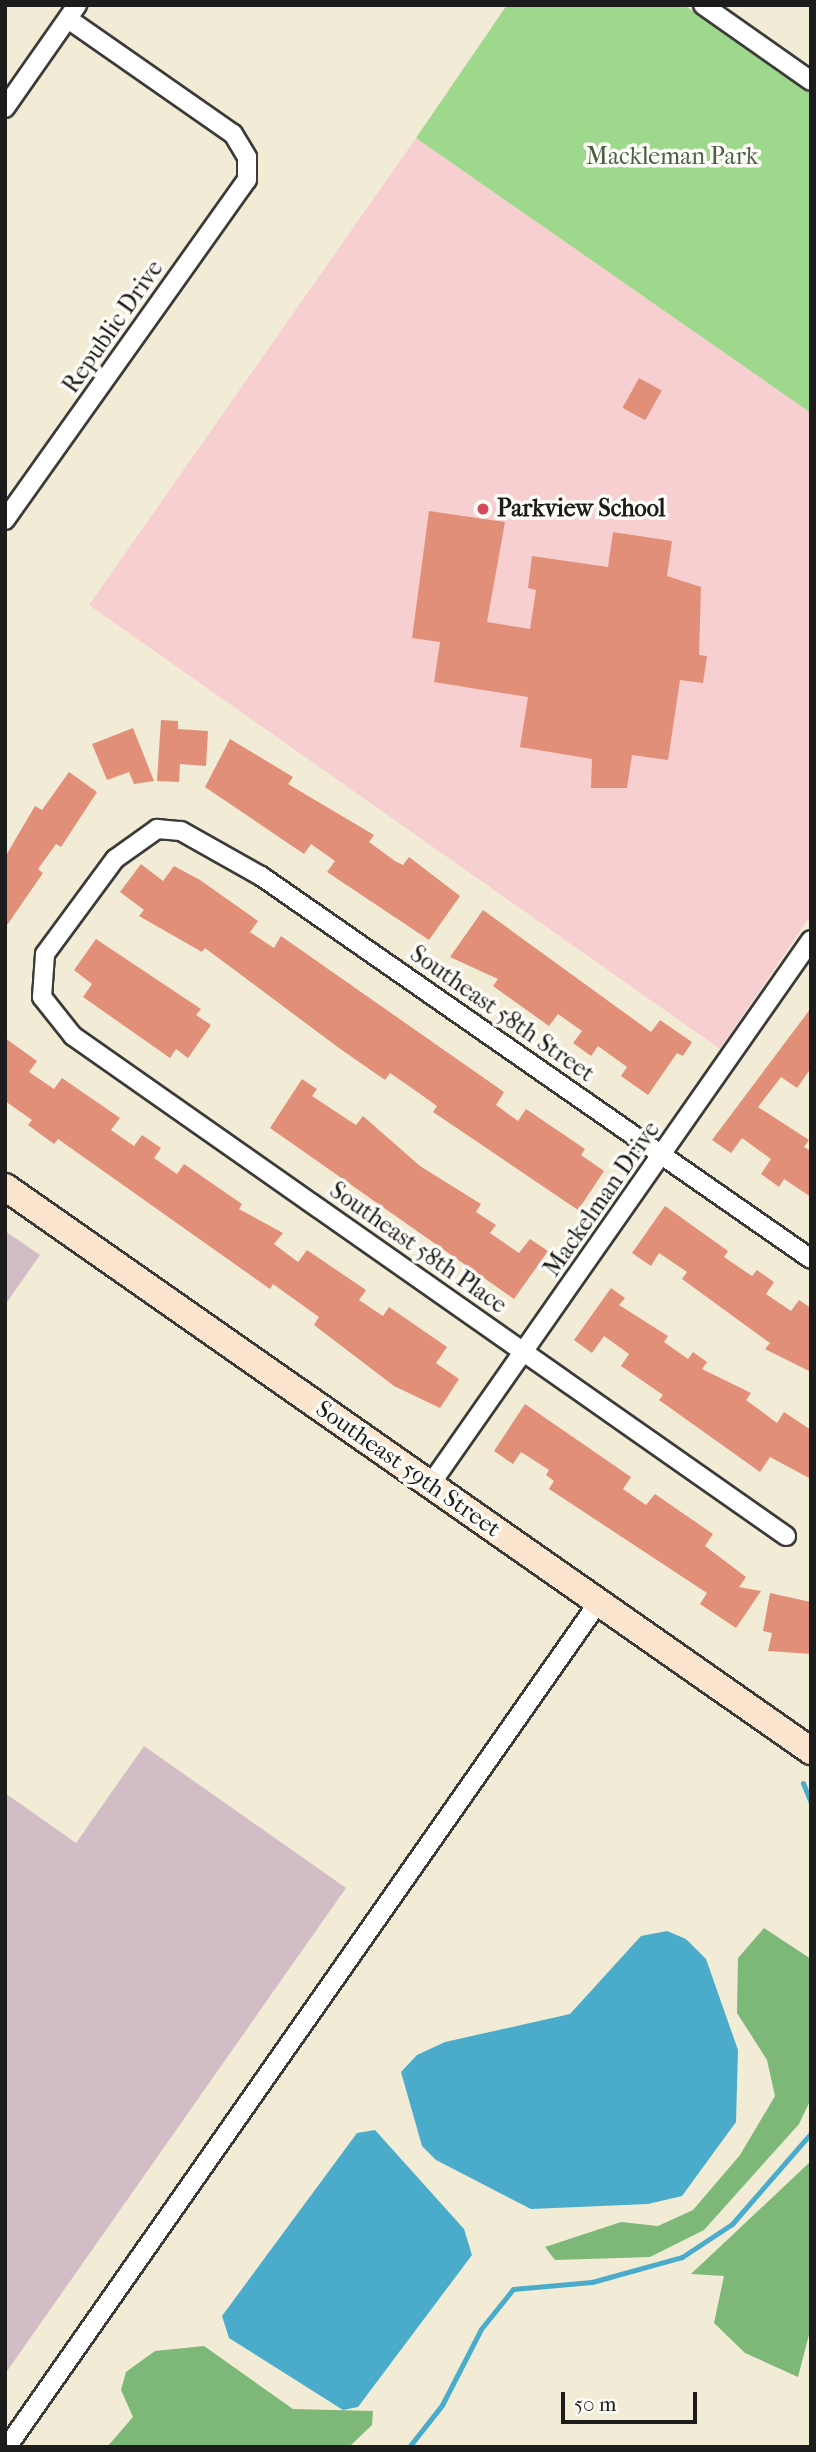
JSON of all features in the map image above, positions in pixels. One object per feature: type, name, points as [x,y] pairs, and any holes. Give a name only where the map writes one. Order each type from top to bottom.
[{"type":"main road","name":"Southeast 59th Street","points":[[5,1187],[811,1751]]},
{"type":"street","points":[[703,5],[811,81]]},
{"type":"street","points":[[5,108],[73,12]]},
{"type":"street","name":"Republic Drive","points":[[5,520],[247,180],[247,157],[233,134],[73,12]]},
{"type":"street","name":"Southeast 58th Place","points":[[157,829],[115,859],[60,930],[45,954],[41,984],[48,1010],[73,1036],[786,1536]]},
{"type":"street","name":"Southeast 58th Street","points":[[157,829],[181,831],[261,876],[811,1259]]},
{"type":"street","name":"Mackelman Drive","points":[[430,1485],[662,1155],[806,960],[811,940]]},
{"type":"street","points":[[7,2447],[598,1602]]},
{"type":"shaded area","name":"Parkview School","points":[[416,138],[811,413],[811,915],[720,1049],[89,605]]},
{"type":"shaded area","points":[[5,1231],[40,1255],[5,1305]]},
{"type":"shaded area","points":[[144,1746],[346,1888],[5,2374],[5,1793],[76,1843]]},
{"type":"green space","name":"Mackleman Park","points":[[507,5],[684,5],[811,94],[811,413],[416,138]]},
{"type":"green space","points":[[764,1928],[811,1959],[811,2099],[799,2124],[704,2230],[650,2257],[555,2260],[545,2247],[621,2222],[658,2226],[693,2210],[740,2155],[775,2096],[767,2060],[737,2013],[738,1958]]},
{"type":"green space","points":[[811,2161],[811,2327],[798,2377],[745,2353],[714,2323],[724,2276],[691,2274]]},
{"type":"green space","points":[[204,2346],[293,2409],[373,2411],[372,2425],[349,2447],[107,2447],[133,2417],[121,2390],[126,2372],[155,2351]]},
{"type":"water","points":[[667,1931],[686,1939],[706,1959],[738,2050],[736,2122],[682,2196],[648,2204],[531,2209],[436,2160],[422,2146],[401,2072],[417,2055],[445,2042],[570,2014],[641,1936]]},
{"type":"water","points":[[375,2130],[464,2229],[472,2255],[358,2407],[343,2410],[229,2338],[222,2316],[357,2133]]},
{"type":"building","points":[[639,378],[662,391],[645,420],[623,408]]},
{"type":"building","points":[[429,511],[505,522],[487,622],[530,629],[536,590],[528,588],[532,556],[608,567],[613,532],[672,541],[667,576],[701,587],[699,655],[707,656],[703,683],[680,680],[668,760],[632,755],[627,788],[591,788],[592,759],[520,747],[528,697],[434,682],[440,642],[412,638]]},
{"type":"building","points":[[161,720],[178,721],[178,729],[208,731],[206,766],[180,764],[179,782],[157,781]]},
{"type":"building","points":[[133,728],[154,781],[134,784],[129,772],[107,780],[92,744]]},
{"type":"building","points":[[230,739],[293,777],[288,784],[374,835],[369,842],[395,861],[403,865],[409,857],[460,896],[429,940],[327,872],[335,861],[311,844],[304,854],[205,787]]},
{"type":"building","points":[[69,772],[97,792],[61,847],[56,844],[38,869],[43,873],[5,928],[5,857],[35,806],[42,810]]},
{"type":"building","points":[[141,864],[163,881],[174,866],[200,880],[258,921],[250,932],[274,948],[281,936],[504,1092],[496,1105],[518,1121],[526,1109],[585,1149],[581,1155],[604,1171],[578,1210],[433,1112],[437,1106],[390,1073],[385,1080],[339,1048],[205,948],[202,952],[139,916],[144,910],[120,892]]},
{"type":"building","points":[[483,910],[651,1032],[660,1020],[692,1042],[683,1056],[677,1053],[648,1095],[621,1076],[627,1067],[598,1046],[591,1056],[573,1043],[582,1031],[558,1014],[549,1026],[493,986],[498,979],[450,957]]},
{"type":"building","points":[[96,939],[201,1009],[196,1015],[211,1025],[188,1058],[176,1049],[170,1058],[83,997],[92,984],[74,970]]},
{"type":"building","points":[[811,1008],[811,1068],[797,1088],[781,1077],[758,1107],[809,1140],[804,1147],[811,1151],[811,1197],[784,1179],[779,1187],[761,1174],[771,1159],[742,1138],[731,1153],[712,1140]]},
{"type":"building","points":[[5,1038],[37,1061],[29,1072],[54,1089],[62,1078],[120,1118],[111,1130],[134,1146],[142,1135],[161,1148],[154,1158],[177,1174],[184,1164],[242,1204],[239,1209],[283,1233],[274,1244],[298,1262],[307,1250],[366,1290],[359,1300],[383,1316],[389,1307],[447,1347],[436,1363],[459,1379],[440,1408],[394,1386],[314,1325],[319,1317],[273,1284],[270,1289],[58,1139],[54,1144],[28,1125],[32,1120],[5,1101]]},
{"type":"building","points":[[302,1079],[317,1089],[312,1096],[356,1125],[363,1116],[420,1166],[481,1204],[476,1212],[496,1225],[490,1233],[519,1253],[530,1239],[548,1251],[514,1299],[270,1128]]},
{"type":"building","points":[[665,1206],[728,1251],[724,1257],[752,1276],[757,1270],[774,1282],[766,1294],[791,1311],[799,1300],[811,1308],[811,1372],[765,1349],[770,1343],[682,1279],[687,1272],[659,1253],[651,1266],[632,1253]]},
{"type":"building","points":[[611,1288],[625,1298],[619,1305],[668,1336],[664,1342],[688,1359],[693,1352],[707,1362],[702,1369],[751,1393],[746,1400],[777,1423],[784,1412],[811,1430],[811,1479],[770,1457],[760,1472],[659,1400],[663,1395],[621,1366],[629,1354],[604,1336],[592,1353],[574,1340]]},
{"type":"building","points":[[525,1404],[631,1477],[623,1489],[646,1505],[655,1494],[713,1534],[705,1546],[746,1577],[739,1587],[761,1591],[736,1628],[700,1604],[707,1593],[549,1489],[554,1481],[546,1475],[549,1470],[521,1452],[513,1464],[494,1451]]},
{"type":"building","points":[[770,1593],[811,1602],[811,1654],[768,1651],[772,1633],[763,1631]]},
{"type":"waterway","points":[[803,1783],[811,1803]]},
{"type":"waterway","points":[[409,2447],[442,2405],[481,2329],[513,2289],[592,2282],[682,2257],[732,2224],[811,2133]]},
{"type":"place","name":"Parkview School","points":[[483,509]]}]
